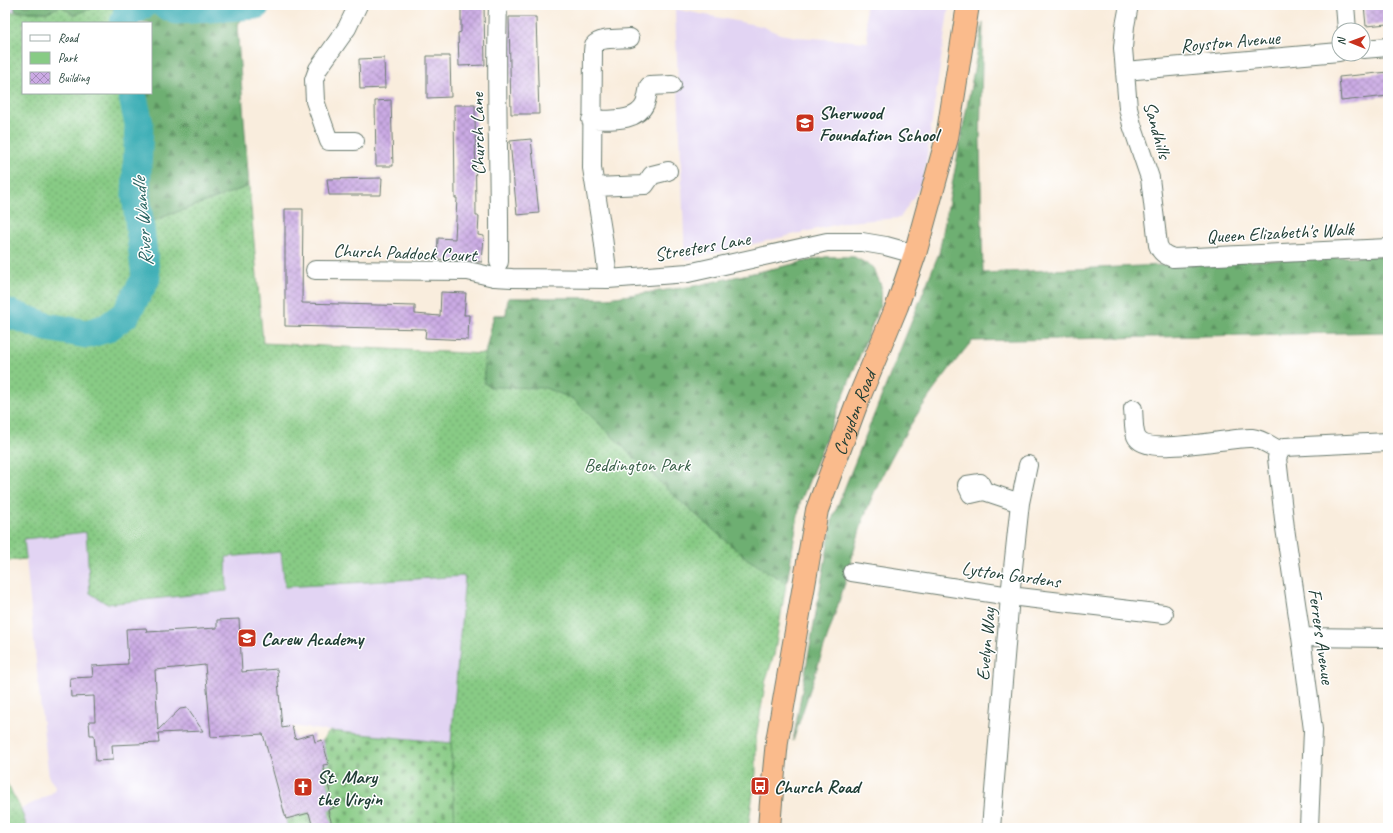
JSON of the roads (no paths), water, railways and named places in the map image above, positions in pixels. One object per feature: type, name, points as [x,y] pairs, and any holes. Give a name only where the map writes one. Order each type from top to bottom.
[{"type":"highway","name":"Croydon Road","points":[[769,828],[778,741],[817,510],[858,400],[897,306],[916,254],[947,138],[968,5]]},
{"type":"street","points":[[355,141],[329,141],[315,101],[314,80],[318,69],[346,28],[358,5]]},
{"type":"street","name":"Church Lane","points":[[497,269],[500,204],[497,131],[498,5]]},
{"type":"street","name":"Sandhills","points":[[1129,5],[1124,26],[1123,48],[1128,108],[1132,125],[1150,178],[1158,245],[1160,251],[1173,258]]},
{"type":"street","points":[[1345,5],[1346,22]]},
{"type":"street","points":[[608,280],[604,237],[594,187],[592,168],[591,120],[593,51],[594,45],[598,41],[605,39],[630,38]]},
{"type":"street","points":[[1371,48],[1388,47]]},
{"type":"street","name":"Royston Avenue","points":[[1125,71],[1331,53]]},
{"type":"street","points":[[591,120],[626,118],[634,116],[645,104],[649,86],[672,85]]},
{"type":"street","points":[[594,187],[645,185],[652,175],[668,171]]},
{"type":"street","name":"Streeters Lane","points":[[497,269],[608,280],[688,273],[827,242],[862,242],[886,246],[916,254]]},
{"type":"street","name":"Queen Elizabeth's Walk","points":[[1173,258],[1388,248]]},
{"type":"street","name":"Church Paddock Court","points":[[315,270],[468,271],[497,269]]},
{"type":"street","points":[[1132,408],[1136,437],[1141,442],[1156,446],[1172,447],[1248,438],[1262,440],[1280,451],[1285,447],[1388,442]]},
{"type":"street","name":"Ferrers Avenue","points":[[1280,451],[1277,458],[1277,467],[1313,730],[1309,828]]},
{"type":"street","name":"Evelyn Way","points":[[991,828],[1010,596],[1020,503],[1028,465]]},
{"type":"street","points":[[984,491],[1020,503]]},
{"type":"street","name":"Lytton Gardens","points":[[852,572],[1010,596],[1164,614]]},
{"type":"street","points":[[1301,637],[1388,638]]},
{"type":"waterway","name":"River Wandle","points":[[124,22],[127,14],[143,5]]},
{"type":"waterway","name":"River Wandle","points":[[165,5],[177,10],[256,5]]},
{"type":"waterway","name":"River Wandle","points":[[5,312],[47,327],[87,334],[107,328],[126,314],[146,278],[136,195],[139,124],[132,94]]},
{"type":"place","name":"Sherwood Foundation School","points":[[805,123]]},
{"type":"place","name":"Carew Academy","points":[[247,638]]},
{"type":"place","name":"Church Road","points":[[760,786]]},
{"type":"place","name":"St. Mary the Virgin","points":[[303,787]]},
{"type":"park label","name":"Beddington Park","points":[[637,464]]}]
